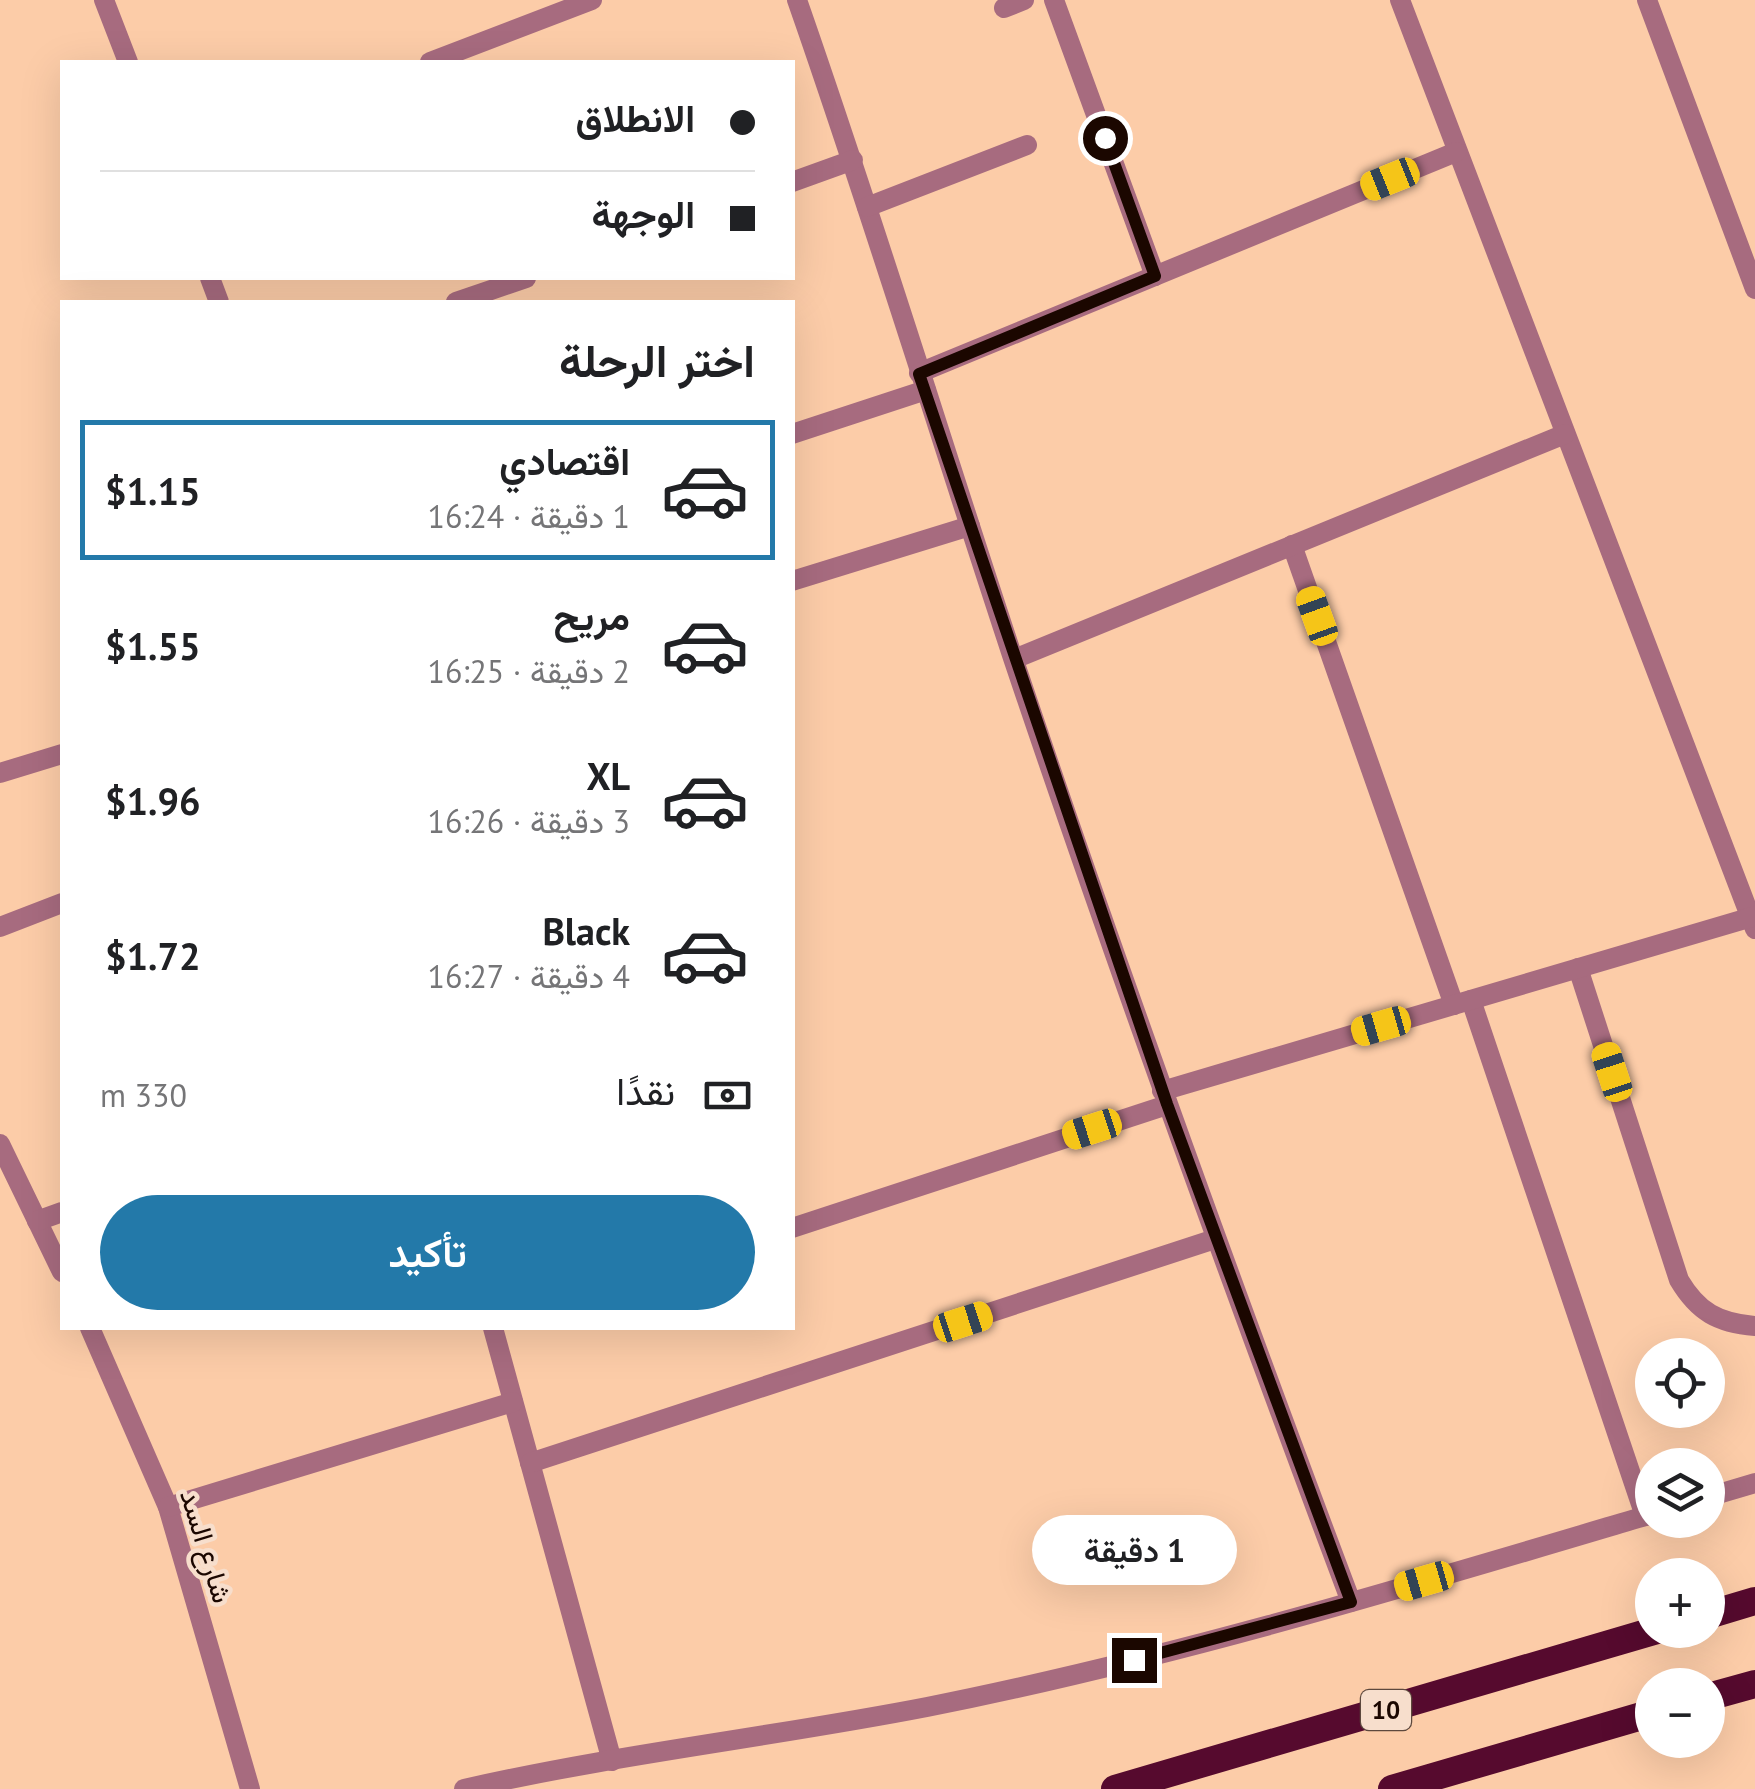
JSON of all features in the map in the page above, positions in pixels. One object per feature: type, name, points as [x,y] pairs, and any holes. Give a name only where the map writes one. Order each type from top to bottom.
[{"type":"highway","points":[[1725,1610],[1755,1601]]},
{"type":"highway","name":"10","points":[[1114,1789],[1635,1636]]},
{"type":"highway","points":[[1725,1692],[1755,1684]]},
{"type":"highway","points":[[1392,1789],[1635,1718]]},
{"type":"street","points":[[104,0],[127,60]]},
{"type":"street","points":[[435,60],[592,0]]},
{"type":"street","points":[[797,0],[853,160],[1014,659],[1164,1098],[1351,1602]]},
{"type":"street","points":[[1054,0],[1155,276]]},
{"type":"street","points":[[795,1227],[1164,1098],[1462,1002],[1754,921],[1400,0]]},
{"type":"street","points":[[1647,0],[1755,289]]},
{"type":"street","points":[[867,207],[1027,144]]},
{"type":"street","points":[[795,433],[922,382],[1155,276],[1456,152]]},
{"type":"street","points":[[795,181],[853,160]]},
{"type":"street","points":[[462,300],[520,280]]},
{"type":"street","points":[[1014,659],[1565,434]]},
{"type":"street","points":[[795,581],[970,526]]},
{"type":"street","points":[[1292,545],[1635,1477]]},
{"type":"street","points":[[0,773],[60,755]]},
{"type":"street","points":[[0,927],[60,904]]},
{"type":"street","points":[[1578,968],[1679,1280],[1691,1300],[1710,1316],[1732,1324],[1755,1326]]},
{"type":"street","points":[[0,1144],[60,1268]]},
{"type":"street","points":[[38,1221],[60,1213]]},
{"type":"street","points":[[530,1463],[1215,1239]]},
{"type":"street","name":"شارع السد","points":[[91,1330],[168,1507],[250,1789]]},
{"type":"street","points":[[494,1330],[612,1761]]},
{"type":"street","points":[[168,1507],[513,1402]]},
{"type":"street","points":[[1725,1492],[1755,1483]]},
{"type":"street","points":[[464,1789],[924,1707],[1065,1677],[1351,1602],[1635,1519]]},
{"type":"route","points":[[1105,138],[1155,276],[919,374],[1167,1104],[1351,1602],[1134,1660]]}]
